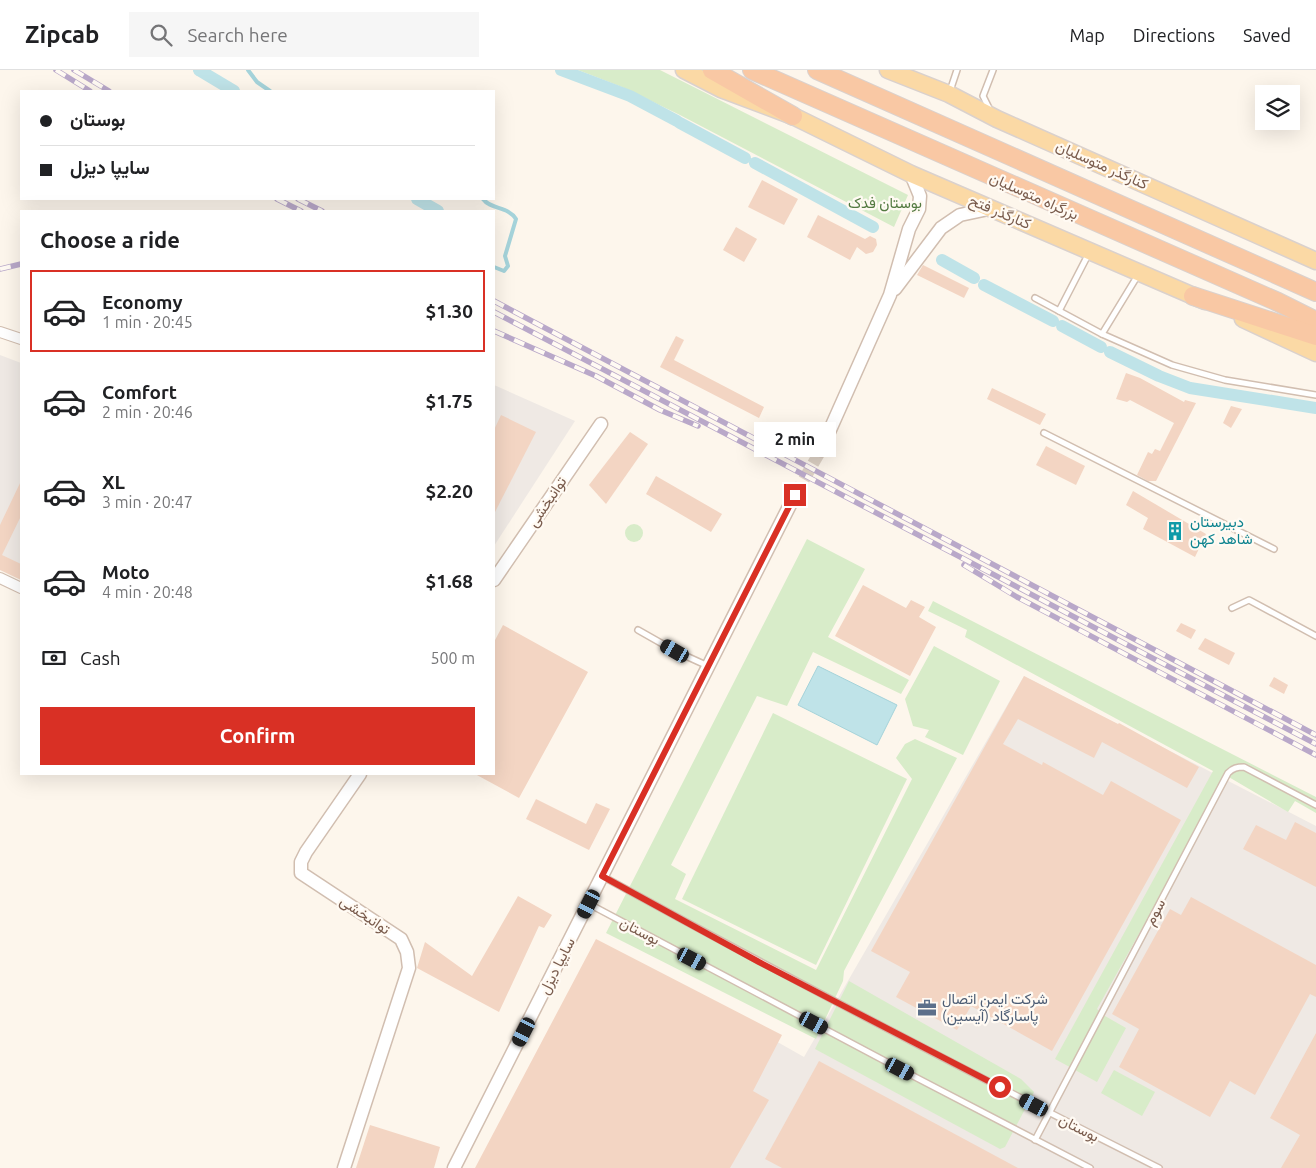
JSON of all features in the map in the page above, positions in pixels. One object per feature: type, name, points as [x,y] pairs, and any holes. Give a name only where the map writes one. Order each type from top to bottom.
[{"type":"highway","points":[[712,70],[793,116]]},
{"type":"highway","name":"بزرگراه متوسلیان","points":[[752,70],[1278,302],[1316,321]]},
{"type":"highway","name":"بزرگراه متوسلیان","points":[[817,70],[1316,292]]},
{"type":"highway","points":[[1193,296],[1316,336]]},
{"type":"main road","name":"کنارگذر فتح","points":[[684,70],[721,89],[793,116],[911,174],[1139,272],[1316,353]]},
{"type":"main road","name":"کنارگذر متوسلیان","points":[[888,70],[949,94],[997,119],[1316,261]]},
{"type":"street","points":[[821,450],[890,295],[909,229],[919,209],[920,196],[911,174]]},
{"type":"street","points":[[890,295],[941,228],[960,215],[993,208]]},
{"type":"street","points":[[0,332],[20,339]]},
{"type":"street","name":"توانبخشی","points":[[495,577],[499,563],[600,424]]},
{"type":"street","name":"سایپا دیزل","points":[[454,1168],[795,495]]},
{"type":"street","points":[[0,578],[20,588]]},
{"type":"street","name":"توانبخشی","points":[[344,1168],[409,968],[407,952],[400,938],[301,873],[301,862],[306,852],[359,775]]},
{"type":"lane","points":[[949,94],[957,70]]},
{"type":"lane","points":[[993,70],[983,96],[997,119]]},
{"type":"lane","points":[[1059,311],[1090,251]]},
{"type":"lane","points":[[1102,334],[1139,272]]},
{"type":"lane","points":[[1035,298],[1102,334],[1181,368],[1224,380],[1316,395]]},
{"type":"lane","points":[[1044,433],[1274,548]]},
{"type":"lane","points":[[1232,608],[1249,600],[1316,636]]},
{"type":"lane","points":[[638,630],[708,667]]},
{"type":"lane","name":"سوم","points":[[1035,1140],[1228,773],[1237,767],[1244,767],[1316,805]]},
{"type":"lane","name":"بوستان","points":[[602,876],[759,962],[1159,1168]]},
{"type":"lane","name":"بوستان","points":[[589,904],[1090,1168]]},
{"type":"shaded area","points":[[0,355],[20,363],[20,577],[0,567]]},
{"type":"shaded area","points":[[495,385],[575,421],[495,544]]},
{"type":"shaded area","points":[[1024,676],[1316,826],[1316,1168],[485,1168],[603,943],[804,1057]]},
{"type":"green space","name":"بوستان فدک","points":[[578,70],[660,70],[908,195],[894,227],[678,114],[622,87]]},
{"type":"green space","points":[[634,524],[640,527],[643,533],[640,539],[634,542],[628,539],[625,533],[628,527]]},
{"type":"green space","points":[[807,539],[865,569],[828,637],[909,680],[901,694],[813,652],[787,706],[757,696],[671,865],[686,874],[675,899],[816,970],[912,779],[896,758],[905,744],[915,739],[957,758],[844,971],[843,981],[816,1039],[606,933]]},
{"type":"green space","points":[[933,601],[1316,797],[1316,813],[1295,801],[1288,812],[1227,776],[1097,1009],[1126,1028],[1097,1082],[1055,1059],[1213,771],[965,637],[967,630],[928,611]]},
{"type":"green space","points":[[934,646],[1000,681],[963,755],[925,737],[929,730],[913,726],[905,699]]},
{"type":"green space","points":[[773,713],[907,779],[816,965],[682,899]]},
{"type":"green space","points":[[849,981],[1021,1079],[1034,1092],[1005,1147],[1000,1149],[815,1049]]},
{"type":"green space","points":[[1114,1070],[1155,1092],[1142,1116],[1101,1093]]},
{"type":"water","points":[[818,666],[897,705],[877,745],[798,705]]},
{"type":"building","points":[[762,180],[798,199],[784,225],[748,207]]},
{"type":"building","points":[[818,215],[865,239],[870,236],[876,239],[877,245],[873,252],[866,254],[857,247],[850,260],[807,237]]},
{"type":"building","points":[[736,227],[757,239],[744,262],[723,250]]},
{"type":"building","points":[[923,265],[969,288],[964,298],[917,275]]},
{"type":"building","points":[[676,336],[684,340],[674,360],[764,407],[759,418],[660,367]]},
{"type":"building","points":[[1126,373],[1140,378],[1184,402],[1185,400],[1196,403],[1156,481],[1148,481],[1137,475],[1148,452],[1152,454],[1155,449],[1160,451],[1174,423],[1130,400],[1127,402],[1116,399]]},
{"type":"building","points":[[992,388],[1046,414],[1040,425],[987,399]]},
{"type":"building","points":[[1231,406],[1242,409],[1231,428],[1223,423]]},
{"type":"building","points":[[501,415],[536,432],[495,512],[495,428]]},
{"type":"building","points":[[630,432],[648,444],[606,504],[589,485]]},
{"type":"building","points":[[1046,446],[1085,466],[1076,485],[1036,465]]},
{"type":"building","points":[[656,476],[722,514],[711,532],[646,494]]},
{"type":"building","points":[[20,483],[20,518],[2,555],[20,564],[20,580],[0,570],[0,525]]},
{"type":"building","name":"دبیرستان شاهد کهن","points":[[1133,491],[1206,534],[1195,557],[1143,529],[1148,518],[1126,505]]},
{"type":"building","points":[[863,585],[906,608],[911,600],[925,607],[919,617],[936,627],[910,676],[835,636]]},
{"type":"building","points":[[1181,623],[1196,630],[1191,639],[1176,631]]},
{"type":"building","points":[[503,625],[588,672],[519,798],[477,775],[495,775],[495,640]]},
{"type":"building","points":[[1205,638],[1235,653],[1229,665],[1198,649]]},
{"type":"building","points":[[1024,676],[1119,723],[1199,767],[1187,788],[1102,742],[1094,758],[1018,719],[1003,744],[1042,765],[1043,762],[1103,795],[1111,781],[1181,820],[1052,1051],[971,1006],[957,1030],[896,997],[910,972],[871,951]]},
{"type":"building","points":[[1274,677],[1288,685],[1284,694],[1269,686]]},
{"type":"building","points":[[536,799],[586,824],[596,803],[610,809],[589,850],[526,819]]},
{"type":"building","points":[[1295,822],[1316,833],[1316,887],[1243,849],[1256,825],[1286,840]]},
{"type":"building","points":[[518,896],[552,915],[544,928],[539,926],[499,1012],[417,968],[425,942],[472,976]]},
{"type":"building","points":[[1191,897],[1316,965],[1316,997],[1310,994],[1255,1095],[1230,1081],[1210,1117],[1119,1067],[1139,1029],[1112,1014],[1170,909],[1181,915]]},
{"type":"building","points":[[596,939],[782,1035],[753,1091],[769,1100],[730,1168],[475,1168]]},
{"type":"building","points":[[1316,1033],[1316,1168],[1281,1168],[1300,1135],[1270,1118]]},
{"type":"building","points":[[819,1061],[1018,1168],[782,1168],[765,1159]]},
{"type":"building","points":[[370,1125],[440,1147],[434,1168],[356,1168]]},
{"type":"waterway","points":[[199,70],[232,90]]},
{"type":"waterway","points":[[248,70],[257,82],[269,90]]},
{"type":"waterway","points":[[561,70],[630,96],[677,121]]},
{"type":"waterway","points":[[680,123],[745,158]]},
{"type":"waterway","points":[[755,163],[873,227]]},
{"type":"waterway","points":[[419,200],[436,210]]},
{"type":"waterway","points":[[484,200],[490,205],[509,212],[516,219],[505,256],[508,266],[504,271],[495,267]]},
{"type":"waterway","points":[[942,260],[974,278]]},
{"type":"waterway","points":[[984,285],[1053,321]]},
{"type":"waterway","points":[[1062,326],[1101,347]]},
{"type":"waterway","points":[[1110,352],[1159,376],[1190,388],[1316,408]]},
{"type":"tunnel","points":[[795,495],[821,450]]},
{"type":"railway","points":[[56,70],[88,90]]},
{"type":"railway","points":[[74,70],[107,90]]},
{"type":"railway","points":[[279,200],[299,210]]},
{"type":"railway","points":[[300,200],[320,210]]},
{"type":"railway","points":[[0,269],[20,264]]},
{"type":"railway","points":[[495,302],[1316,735]]},
{"type":"railway","points":[[495,313],[1316,744]]},
{"type":"railway","points":[[495,331],[596,376],[660,410],[698,426]]},
{"type":"railway","points":[[964,565],[1017,597],[1316,755]]},
{"type":"place","name":"دبیرستان شاهد کهن","points":[[1175,531]]},
{"type":"place","name":"شرکت ایمن اتصال پاسارگاد (آیسین)","points":[[927,1008]]},
{"type":"route","points":[[795,495],[602,876],[759,962],[1000,1087]]}]
